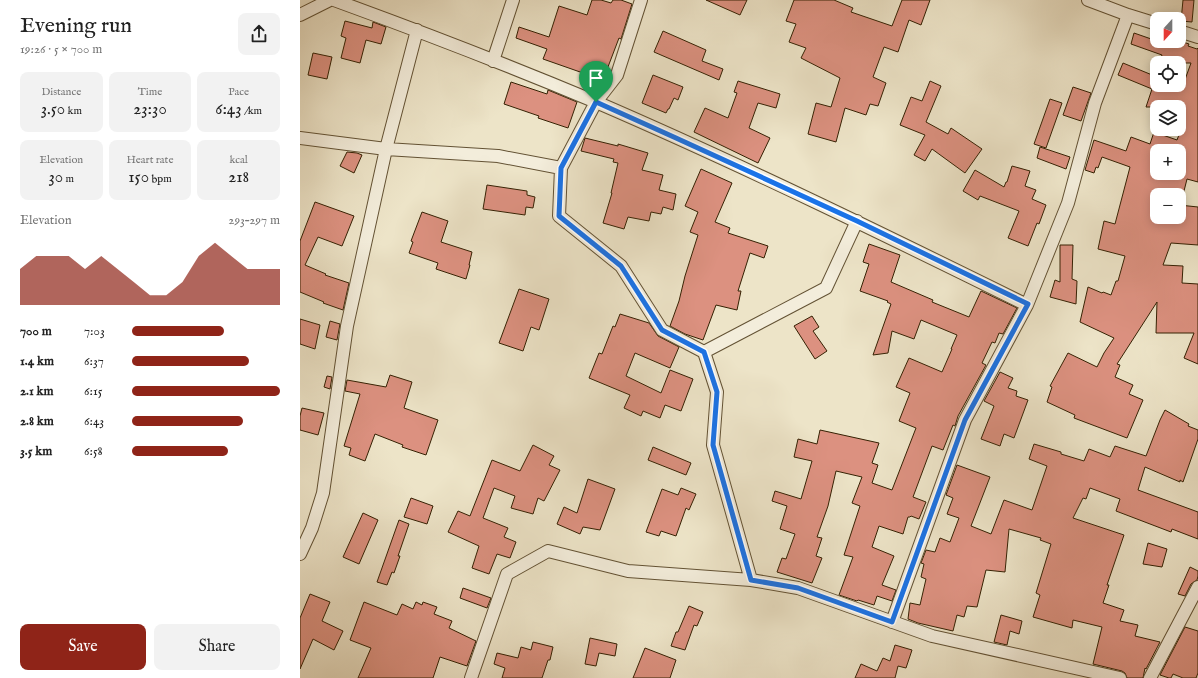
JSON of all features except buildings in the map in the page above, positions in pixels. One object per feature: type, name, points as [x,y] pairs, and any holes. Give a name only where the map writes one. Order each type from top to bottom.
[{"type":"street","points":[[300,15],[330,0]]},
{"type":"street","points":[[334,0],[417,30],[596,102],[857,221],[1028,304]]},
{"type":"street","points":[[493,61],[513,0]]},
{"type":"street","points":[[641,0],[617,75],[596,102],[561,168],[559,216],[621,266],[662,330],[704,352],[717,392],[713,445],[751,580]]},
{"type":"street","points":[[1088,0],[1128,16],[1150,22]]},
{"type":"street","points":[[892,622],[965,420],[1028,304],[1068,203],[1095,103],[1128,16]]},
{"type":"street","points":[[301,551],[312,528],[323,493],[347,326],[386,149],[417,30]]},
{"type":"street","points":[[1186,32],[1198,33]]},
{"type":"street","points":[[300,138],[386,149],[498,156],[561,168]]},
{"type":"street","points":[[704,352],[826,288],[857,221]]},
{"type":"street","points":[[472,678],[507,574],[548,551],[628,571],[751,580],[798,588],[932,636],[1120,678]]},
{"type":"street","points":[[1150,678],[1198,587]]},
{"type":"route","points":[[596,102],[857,221],[1028,304],[965,420],[892,622],[798,588],[751,580],[713,445],[717,392],[704,352],[662,330],[621,266],[559,216],[561,168],[596,102]]}]
